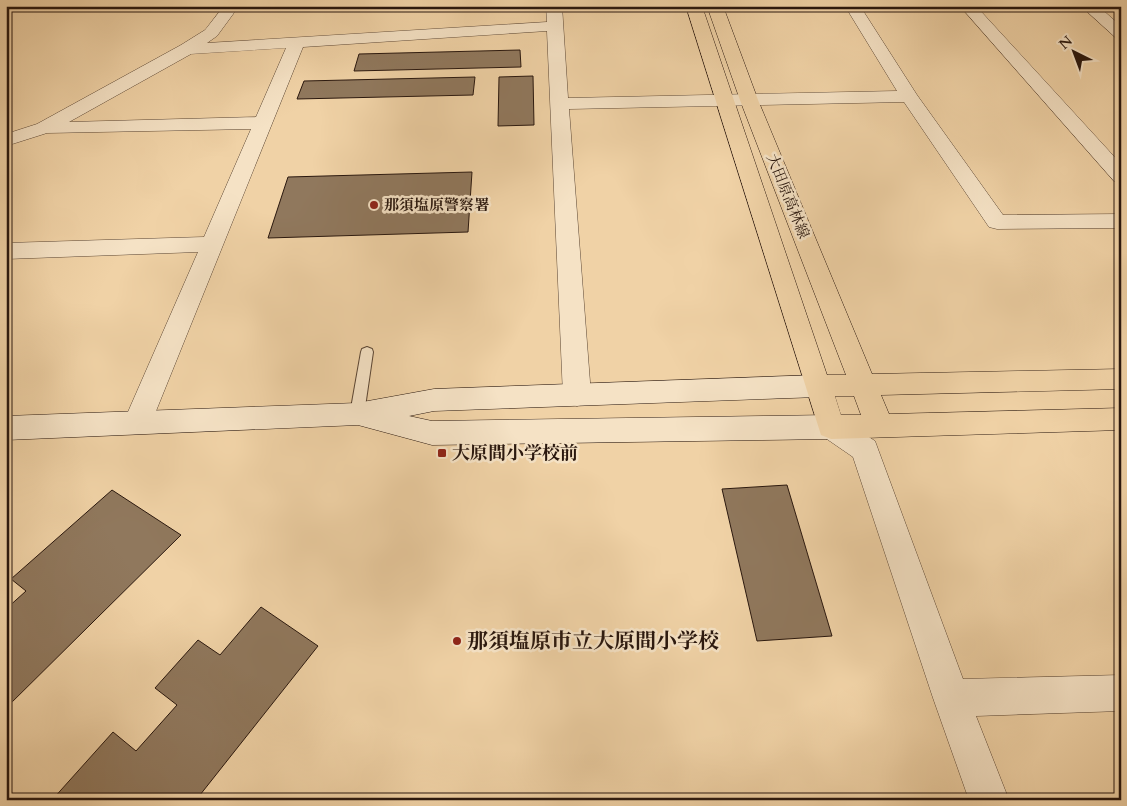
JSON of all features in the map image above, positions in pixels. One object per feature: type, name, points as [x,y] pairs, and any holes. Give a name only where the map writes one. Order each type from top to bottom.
[{"type":"main road","name":"大田原高林線","points":[[694,6],[831,427]]},
{"type":"main road","name":"大田原高林線","points":[[715,6],[749,100],[880,426]]},
{"type":"main road","points":[[818,386],[1121,379]]},
{"type":"main road","points":[[831,427],[1121,419]]},
{"type":"street","points":[[6,140],[44,128],[187,49],[211,33],[232,6]]},
{"type":"street","points":[[852,6],[908,96],[997,222],[1121,221]]},
{"type":"street","points":[[967,6],[1121,176]]},
{"type":"street","points":[[1088,6],[1121,34]]},
{"type":"street","points":[[187,49],[297,42],[554,16],[577,395]]},
{"type":"street","points":[[138,421],[214,244],[262,123],[297,42]]},
{"type":"street","points":[[559,104],[908,96]]},
{"type":"street","points":[[44,128],[262,123]]},
{"type":"street","points":[[6,251],[214,244]]},
{"type":"street","points":[[6,428],[138,421],[357,414],[434,400],[818,386]]},
{"type":"street","points":[[357,414],[432,433],[831,427],[865,450],[989,800]]},
{"type":"street","points":[[952,698],[1121,693]]},
{"type":"lane","points":[[357,414],[367,352]]},
{"type":"building","points":[[520,50],[521,67],[354,71],[359,54]]},
{"type":"building","points":[[533,76],[534,125],[498,126],[499,77]]},
{"type":"building","points":[[475,77],[473,95],[297,99],[304,81]]},
{"type":"building","name":"那須塩原警察署","points":[[472,172],[468,232],[268,238],[288,177]]},
{"type":"building","points":[[787,485],[832,636],[757,641],[722,489]]},
{"type":"building","points":[[112,490],[181,535],[6,708],[6,609],[26,591],[11,579]]},
{"type":"building","points":[[261,607],[318,646],[196,800],[52,800],[113,732],[136,751],[177,705],[155,688],[198,640],[220,655]]},
{"type":"place","name":"那須塩原警察署","points":[[374,205]]},
{"type":"place","name":"大原間小学校前","points":[[442,453]]},
{"type":"place","name":"那須塩原市立大原間小学校","points":[[457,641]]}]
